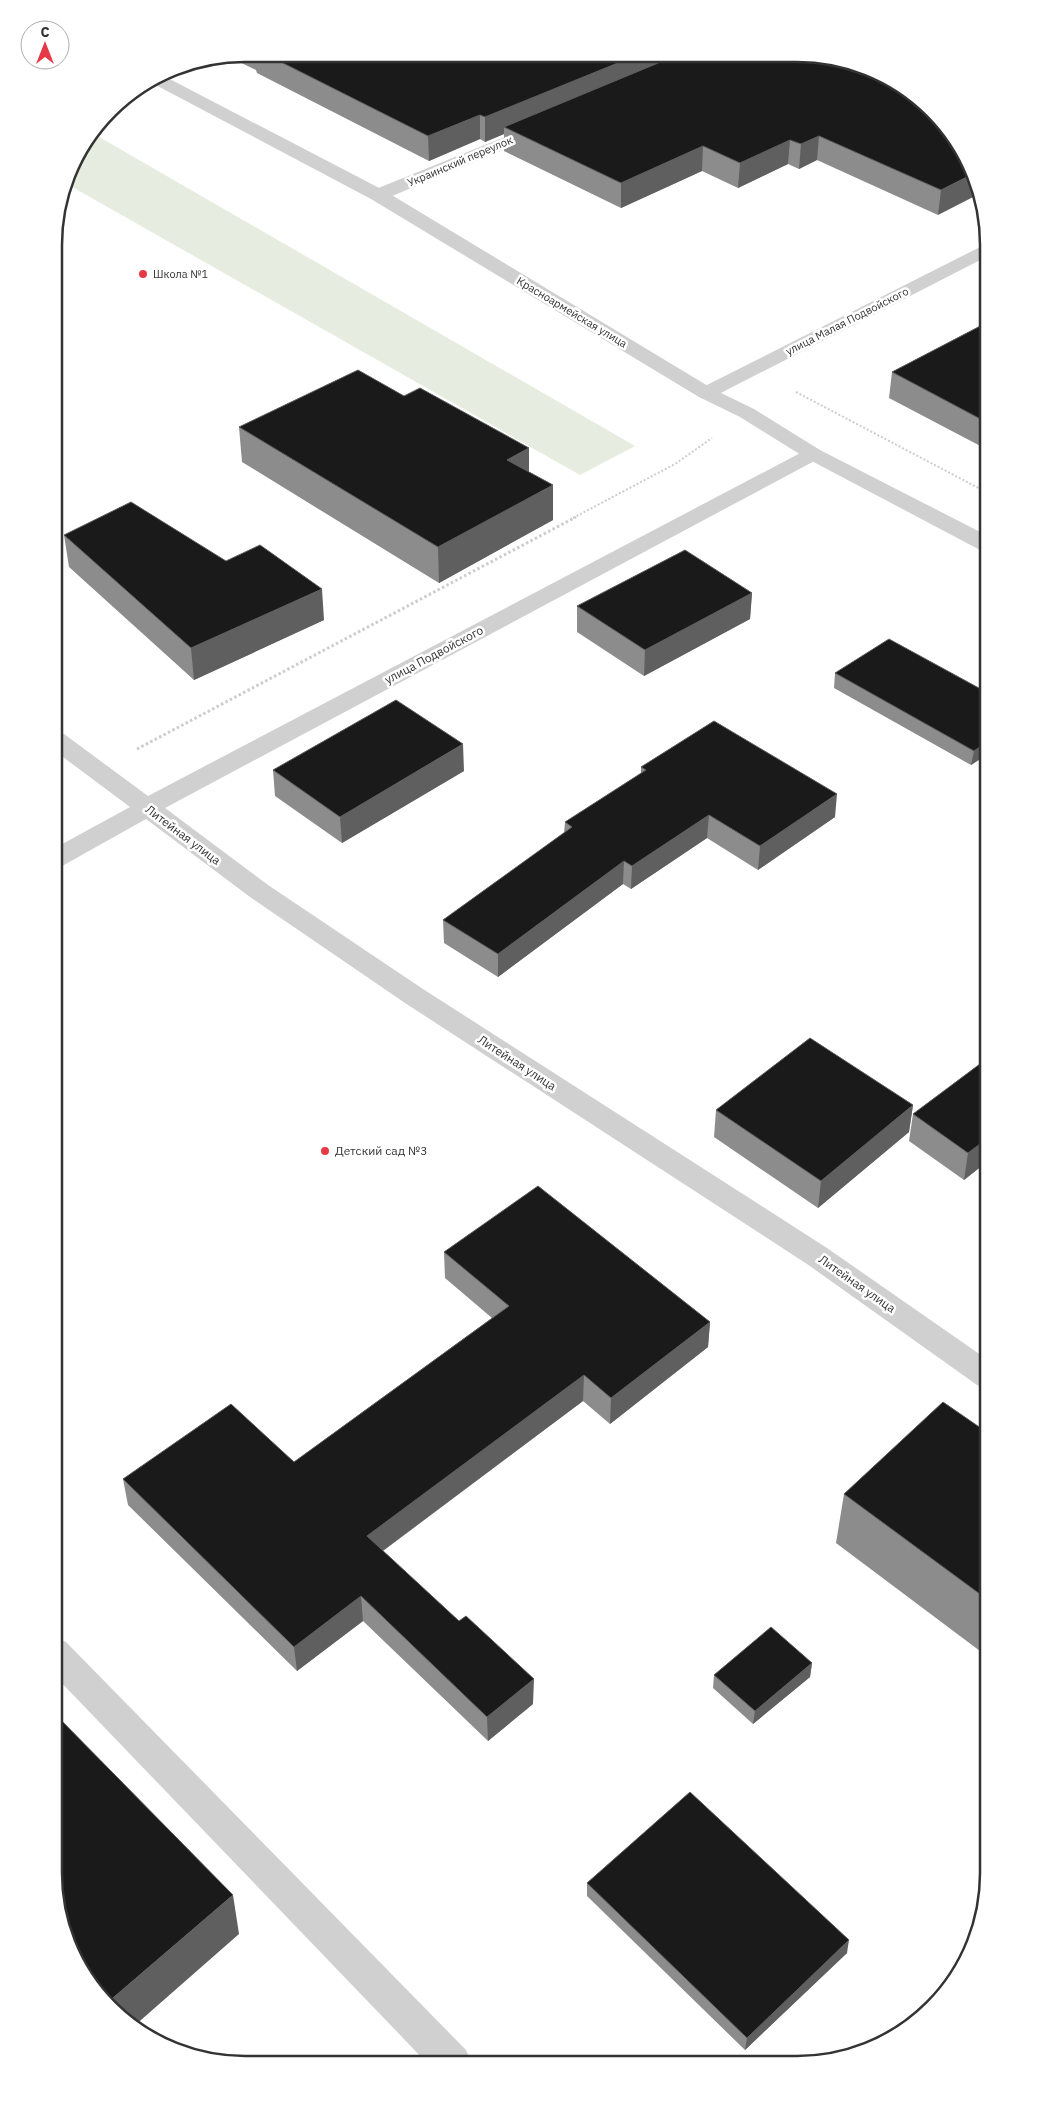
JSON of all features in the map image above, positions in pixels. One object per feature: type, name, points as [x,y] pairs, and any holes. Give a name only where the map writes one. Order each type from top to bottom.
[{"type":"street","name":"Красноармейская улица","points":[[163,82],[378,196],[706,393],[747,413],[814,454],[980,541]]},
{"type":"street","name":"Украинский переулок","points":[[378,196],[553,122]]},
{"type":"street","name":"улица Малая Подвойского","points":[[706,393],[980,253]]},
{"type":"street","name":"улица Подвойского","points":[[62,855],[146,808],[814,454]]},
{"type":"street","name":"Литейная улица","points":[[62,744],[259,891],[414,996],[817,1256],[980,1370]]},
{"type":"street","points":[[62,1660],[446,2056]]},
{"type":"shaded area","points":[[98,136],[635,446],[580,475],[72,187],[81,165],[93,144]]},
{"type":"building","points":[[281,62],[620,62],[485,117],[480,115],[428,136]]},
{"type":"building","points":[[661,62],[796,62],[820,64],[866,76],[908,100],[942,134],[966,177],[941,190],[819,136],[801,144],[790,140],[740,163],[703,146],[621,183],[504,127]]},
{"type":"building","points":[[980,326],[980,419],[892,372]]},
{"type":"building","points":[[358,370],[404,396],[420,388],[529,448],[507,460],[553,485],[438,547],[239,427]]},
{"type":"building","points":[[131,502],[226,561],[260,545],[322,589],[191,648],[64,535]]},
{"type":"building","points":[[685,550],[752,593],[645,650],[577,606]]},
{"type":"building","points":[[889,639],[980,689],[980,747],[974,751],[835,673]]},
{"type":"building","points":[[396,700],[463,744],[340,817],[273,770]]},
{"type":"building","points":[[714,721],[837,794],[760,846],[709,815],[632,866],[624,861],[498,954],[443,920],[572,827],[565,822],[646,770],[641,767]]},
{"type":"building","points":[[810,1038],[913,1105],[821,1181],[716,1110]]},
{"type":"building","points":[[980,1064],[980,1144],[968,1153],[913,1114]]},
{"type":"building","points":[[538,1186],[710,1322],[611,1398],[584,1375],[367,1536],[459,1621],[466,1616],[534,1679],[487,1717],[361,1596],[294,1647],[123,1479],[231,1404],[294,1462],[509,1306],[444,1252]]},
{"type":"building","points":[[943,1402],[980,1427],[980,1594],[844,1494]]},
{"type":"building","points":[[771,1627],[812,1663],[755,1711],[714,1675]]},
{"type":"building","points":[[62,1721],[233,1895],[112,1999],[93,1975],[81,1954],[72,1932],[66,1909],[62,1873]]},
{"type":"building","points":[[690,1792],[849,1940],[747,2038],[587,1883]]},
{"type":"place","name":"Школа №1","points":[[143,274]]},
{"type":"place","name":"Детский сад №3","points":[[325,1151]]}]
